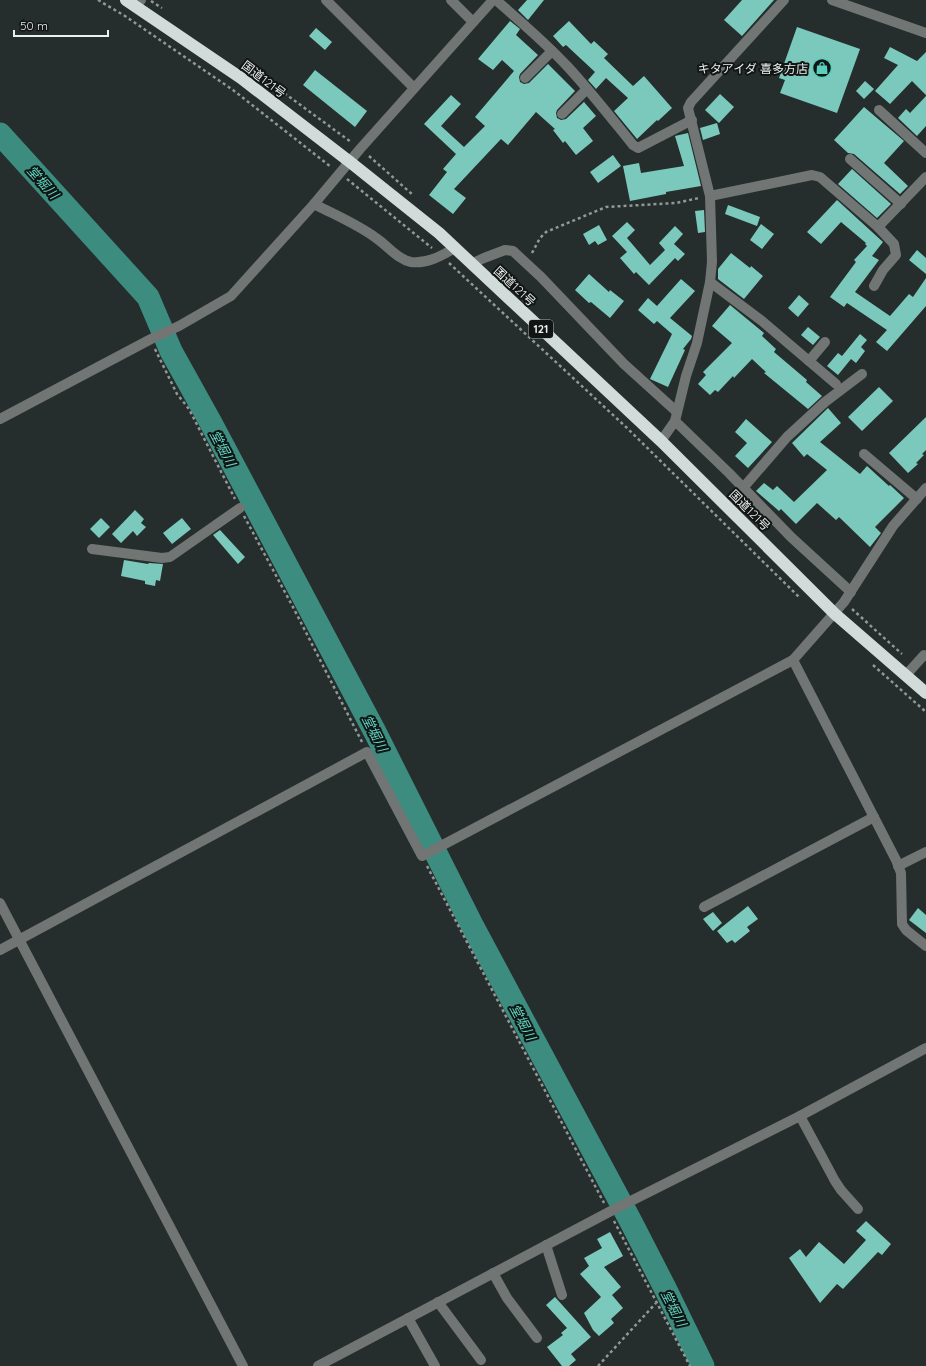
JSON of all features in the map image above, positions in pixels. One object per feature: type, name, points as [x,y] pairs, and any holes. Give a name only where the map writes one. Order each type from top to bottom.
[{"type":"highway","name":"国道121号","points":[[134,2],[241,78],[439,233],[661,441],[835,614],[926,693]]},
{"type":"street","points":[[326,0],[414,88]]},
{"type":"street","points":[[450,0],[473,22]]},
{"type":"street","points":[[0,419],[179,326],[231,296],[493,0]]},
{"type":"street","points":[[496,0],[568,66],[633,145],[638,148],[692,120]]},
{"type":"street","points":[[661,441],[676,417],[686,376],[697,343],[710,282],[712,262],[710,196],[688,108],[691,102],[784,0]]},
{"type":"street","points":[[832,0],[926,33]]},
{"type":"street","points":[[525,78],[552,51]]},
{"type":"street","points":[[562,114],[587,89]]},
{"type":"street","points":[[878,110],[926,153]]},
{"type":"street","points":[[850,158],[901,204]]},
{"type":"street","points":[[710,196],[812,175],[820,177],[878,227],[894,244],[896,255],[883,270],[874,286]]},
{"type":"street","points":[[878,227],[926,177]]},
{"type":"street","points":[[314,204],[376,238],[403,260],[419,262],[433,260],[455,248]]},
{"type":"street","points":[[471,264],[505,250],[513,251],[546,282],[791,537],[851,592]]},
{"type":"street","points":[[710,282],[762,321],[836,384]]},
{"type":"street","points":[[809,361],[825,342]]},
{"type":"street","points":[[743,488],[787,437],[825,402],[862,374]]},
{"type":"street","points":[[864,454],[917,499]]},
{"type":"street","points":[[0,950],[367,752],[422,856],[794,660],[835,614],[851,592],[893,526],[926,488]]},
{"type":"street","points":[[92,549],[162,558],[170,557],[240,508]]},
{"type":"street","points":[[906,675],[924,655],[926,656]]},
{"type":"street","points":[[794,660],[896,860],[901,873],[902,924],[906,930],[926,946]]},
{"type":"street","points":[[704,907],[874,817]]},
{"type":"street","points":[[898,866],[926,852]]},
{"type":"street","points":[[0,903],[243,1366]]},
{"type":"street","points":[[318,1366],[609,1212],[800,1116],[926,1048]]},
{"type":"street","points":[[800,1116],[835,1181],[858,1209]]},
{"type":"street","points":[[546,1245],[562,1295]]},
{"type":"street","points":[[493,1273],[507,1298],[538,1338]]},
{"type":"street","points":[[438,1302],[481,1360]]},
{"type":"street","points":[[408,1318],[435,1366]]},
{"type":"path","points":[[98,0],[233,90],[335,170]]},
{"type":"path","points":[[347,179],[440,256],[631,432],[804,602]]},
{"type":"path","points":[[526,263],[540,238],[546,232],[606,207],[676,203],[710,196]]},
{"type":"path","points":[[150,340],[177,394],[189,409],[367,752]]},
{"type":"path","points":[[873,665],[926,712]]},
{"type":"path","points":[[422,856],[690,1366]]},
{"type":"path","points":[[598,1366],[656,1303]]},
{"type":"building","points":[[527,0],[544,0],[528,20],[518,10]]},
{"type":"building","points":[[742,0],[774,0],[742,36],[724,20]]},
{"type":"building","points":[[510,21],[520,29],[516,35],[538,55],[520,74],[520,82],[524,84],[529,83],[548,64],[575,91],[557,110],[557,118],[561,120],[566,119],[586,100],[584,102],[596,116],[583,128],[593,141],[576,155],[565,141],[563,143],[553,130],[555,129],[536,112],[508,145],[501,139],[454,189],[466,198],[453,214],[429,195],[447,172],[443,169],[456,154],[424,124],[451,95],[461,104],[441,126],[464,147],[485,126],[475,117],[514,71],[502,60],[493,70],[478,59]]},
{"type":"building","points":[[569,21],[591,44],[594,41],[608,54],[604,58],[633,86],[644,76],[672,108],[637,139],[614,111],[628,98],[606,78],[596,89],[588,80],[595,72],[566,45],[563,47],[553,36]]},
{"type":"building","points":[[797,27],[860,49],[837,113],[780,93],[785,80],[779,78]]},
{"type":"building","points":[[316,28],[332,42],[325,50],[309,36]]},
{"type":"building","points":[[890,47],[917,61],[926,52],[926,95],[912,81],[890,104],[875,91],[898,65],[884,58]]},
{"type":"building","points":[[315,70],[367,111],[355,127],[303,85]]},
{"type":"building","points":[[865,81],[874,89],[864,99],[856,91]]},
{"type":"building","points":[[720,94],[734,107],[719,123],[705,110]]},
{"type":"building","points":[[926,96],[926,126],[917,136],[898,118],[906,109],[910,113]]},
{"type":"building","points":[[864,107],[904,141],[884,163],[908,186],[900,194],[854,154],[848,153],[834,140]]},
{"type":"building","points":[[717,123],[720,134],[703,140],[700,128]]},
{"type":"building","points":[[688,133],[701,186],[666,192],[666,194],[630,201],[623,166],[639,163],[641,173],[684,166],[675,136]]},
{"type":"building","points":[[613,155],[621,166],[598,183],[590,172]]},
{"type":"building","points":[[852,169],[891,204],[877,218],[838,184]]},
{"type":"building","points":[[837,200],[883,242],[872,256],[879,260],[855,292],[890,316],[909,294],[913,297],[926,278],[926,306],[887,351],[876,342],[887,330],[847,303],[844,307],[830,297],[856,262],[854,260],[867,246],[865,244],[866,243],[841,222],[821,244],[807,232]]},
{"type":"building","points":[[728,205],[760,217],[757,226],[725,214]]},
{"type":"building","points":[[704,210],[705,232],[698,233],[695,211]]},
{"type":"building","points":[[627,222],[635,230],[627,238],[650,265],[665,250],[659,243],[675,226],[683,234],[674,244],[685,254],[678,261],[675,258],[649,285],[636,272],[634,274],[620,258],[627,252],[612,236]]},
{"type":"building","points":[[761,224],[774,234],[762,249],[750,240]]},
{"type":"building","points":[[599,225],[607,240],[598,245],[595,241],[589,245],[583,234]]},
{"type":"building","points":[[917,250],[926,258],[926,274],[909,260]]},
{"type":"building","points":[[731,253],[763,276],[744,299],[718,279],[718,269]]},
{"type":"building","points":[[589,274],[609,292],[610,290],[624,301],[610,318],[591,302],[589,303],[575,290]]},
{"type":"building","points":[[681,279],[695,291],[670,318],[692,336],[683,349],[685,350],[668,387],[650,379],[672,334],[657,321],[654,324],[638,310],[648,298],[657,306]]},
{"type":"building","points":[[799,295],[809,304],[798,317],[788,308]]},
{"type":"building","points":[[730,305],[764,333],[762,336],[776,349],[774,352],[807,380],[806,382],[822,396],[808,409],[764,373],[766,372],[752,359],[718,392],[715,390],[710,395],[698,384],[706,375],[703,372],[732,343],[712,326]]},
{"type":"building","points":[[808,327],[820,337],[813,345],[801,335]]},
{"type":"building","points":[[860,334],[867,340],[861,347],[865,351],[856,363],[851,359],[838,375],[827,366],[838,353],[842,356]]},
{"type":"building","points":[[879,387],[893,401],[862,431],[848,417]]},
{"type":"building","points":[[828,408],[841,423],[820,442],[860,474],[867,466],[904,498],[875,527],[881,533],[870,547],[839,517],[836,520],[817,503],[796,524],[781,509],[779,511],[756,491],[764,483],[773,490],[777,486],[794,502],[827,470],[807,454],[804,457],[792,443]]},
{"type":"building","points":[[926,417],[926,450],[922,454],[924,455],[916,463],[918,464],[908,473],[889,453]]},
{"type":"building","points":[[746,419],[772,442],[748,468],[735,456],[747,443],[735,432]]},
{"type":"building","points":[[135,510],[144,519],[141,523],[146,527],[137,536],[133,531],[121,543],[112,534]]},
{"type":"building","points":[[101,518],[110,527],[99,538],[90,529]]},
{"type":"building","points":[[182,518],[191,529],[172,544],[163,533]]},
{"type":"building","points":[[220,530],[245,557],[238,564],[213,535]]},
{"type":"building","points":[[124,560],[148,564],[163,564],[160,581],[156,580],[155,586],[145,584],[145,581],[121,576]]},
{"type":"building","points":[[748,906],[758,919],[747,927],[750,931],[735,943],[732,940],[727,943],[717,931]]},
{"type":"building","points":[[918,908],[926,915],[926,933],[909,920]]},
{"type":"building","points":[[713,912],[722,923],[713,931],[703,919]]},
{"type":"building","points":[[866,1221],[891,1244],[882,1255],[878,1252],[843,1289],[837,1284],[820,1303],[789,1258],[800,1249],[806,1257],[819,1242],[844,1264],[866,1240],[856,1231]]},
{"type":"building","points":[[610,1232],[623,1256],[604,1267],[621,1287],[612,1295],[623,1308],[611,1319],[614,1323],[599,1336],[593,1330],[584,1313],[601,1297],[580,1274],[589,1266],[584,1258],[602,1248],[597,1239]]},
{"type":"building","points":[[555,1297],[591,1337],[571,1354],[576,1360],[569,1366],[562,1366],[547,1347],[563,1335],[561,1333],[567,1328],[546,1305]]},
{"type":"waterway","name":"堂堀川","points":[[0,134],[148,297],[171,351],[211,423],[375,732],[472,925],[630,1220],[703,1366]]},
{"type":"place","name":"キタアイダ 喜多方店","points":[[822,68]]}]
